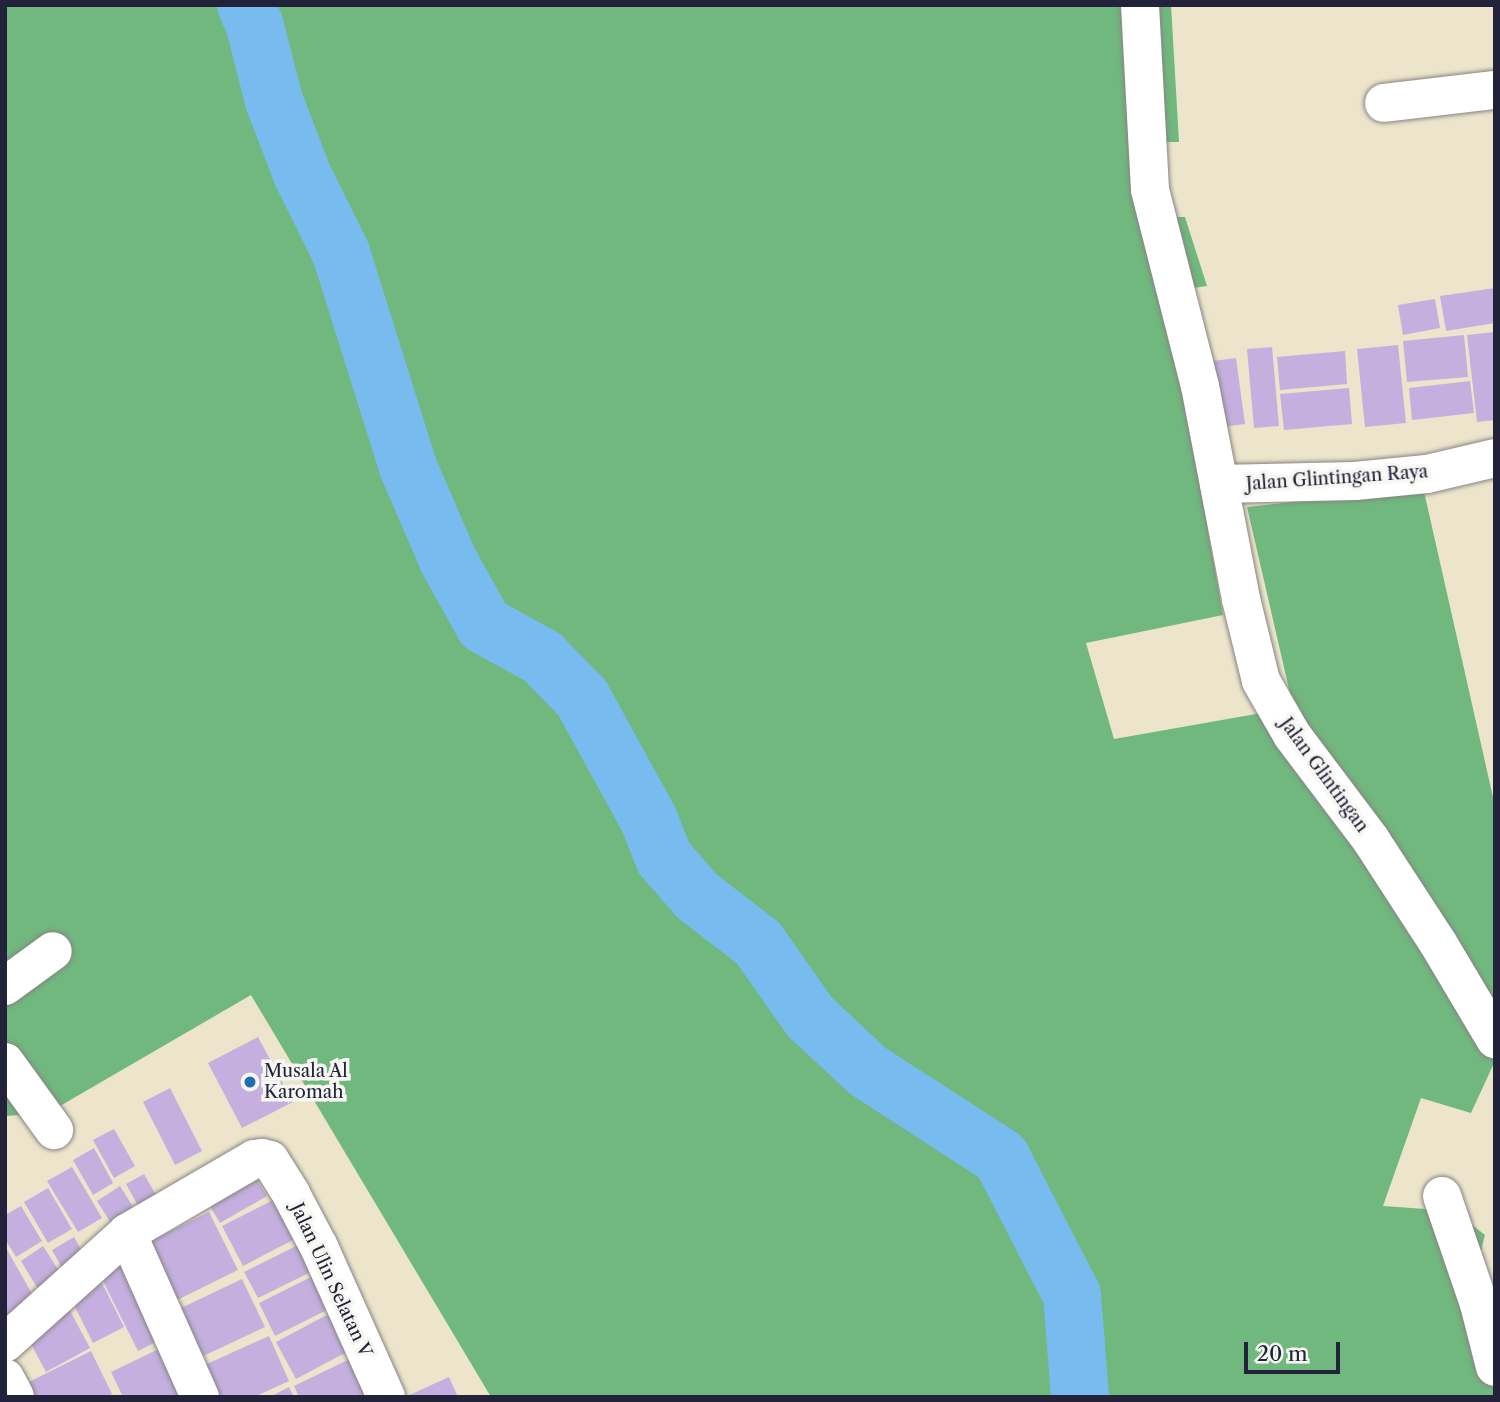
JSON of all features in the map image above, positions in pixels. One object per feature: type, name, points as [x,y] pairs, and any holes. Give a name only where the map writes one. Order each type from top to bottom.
[{"type":"street","name":"Jalan Glintingan","points":[[1140,5],[1150,190],[1200,386],[1241,600],[1261,681],[1292,735],[1371,840],[1438,943],[1495,1039]]},
{"type":"street","points":[[1384,103],[1495,90]]},
{"type":"street","name":"Jalan Glintingan Raya","points":[[1219,484],[1355,481],[1427,474],[1495,458]]},
{"type":"street","points":[[5,986],[53,951]]},
{"type":"street","points":[[5,1062],[54,1130]]},
{"type":"street","name":"Jalan Ulin Selatan V","points":[[127,1233],[254,1159],[270,1160],[319,1247],[386,1397]]},
{"type":"street","points":[[1442,1196],[1479,1304],[1495,1367]]},
{"type":"street","points":[[5,1343],[127,1233],[200,1397]]},
{"type":"street","points":[[5,1378],[15,1397]]},
{"type":"green space","points":[[5,5],[1171,5],[1179,142],[1135,142],[1142,217],[1185,217],[1207,286],[1166,292],[1223,615],[1086,643],[1114,739],[1256,714],[1292,702],[1247,507],[1423,487],[1495,806],[1495,1061],[1471,1113],[1421,1098],[1383,1206],[1454,1211],[1485,1235],[1463,1318],[1495,1334],[1495,1397],[491,1397],[251,995],[48,1113],[5,1116]]},
{"type":"building","points":[[1495,288],[1495,323],[1446,331],[1440,296]]},
{"type":"building","points":[[1435,299],[1440,328],[1403,335],[1398,305]]},
{"type":"building","points":[[1495,332],[1495,420],[1477,422],[1467,335]]},
{"type":"building","points":[[1464,335],[1468,377],[1407,382],[1403,341]]},
{"type":"building","points":[[1398,345],[1406,423],[1365,427],[1357,349]]},
{"type":"building","points":[[1272,347],[1279,426],[1254,428],[1247,349]]},
{"type":"building","points":[[1345,351],[1347,384],[1280,390],[1277,357]]},
{"type":"building","points":[[1236,358],[1245,424],[1214,428],[1205,362]]},
{"type":"building","points":[[1470,381],[1474,413],[1412,420],[1409,388]]},
{"type":"building","points":[[1349,388],[1352,424],[1284,430],[1280,394]]},
{"type":"building","name":"Musala Al Karomah","points":[[258,1037],[293,1102],[242,1128],[208,1063]]},
{"type":"building","points":[[170,1088],[202,1151],[175,1165],[143,1102]]},
{"type":"building","points":[[114,1129],[135,1166],[114,1178],[93,1140]]},
{"type":"building","points":[[94,1148],[113,1183],[93,1195],[73,1160]]},
{"type":"building","points":[[72,1167],[102,1218],[78,1232],[47,1181]]},
{"type":"building","points":[[250,1169],[267,1196],[220,1223],[204,1196]]},
{"type":"building","points":[[144,1174],[160,1202],[142,1213],[126,1184]]},
{"type":"building","points":[[120,1186],[137,1213],[114,1228],[97,1201]]},
{"type":"building","points":[[48,1188],[72,1229],[48,1243],[24,1202]]},
{"type":"building","points":[[285,1194],[306,1233],[243,1266],[222,1226]]},
{"type":"building","points":[[21,1206],[42,1241],[16,1257],[5,1239],[5,1215]]},
{"type":"building","points":[[209,1212],[238,1270],[173,1302],[144,1244]]},
{"type":"building","points":[[74,1237],[87,1260],[65,1273],[52,1250]]},
{"type":"building","points":[[308,1240],[321,1267],[258,1298],[244,1272]]},
{"type":"building","points":[[5,1246],[36,1301],[5,1318]]},
{"type":"building","points":[[43,1246],[61,1274],[38,1289],[21,1261]]},
{"type":"building","points":[[123,1249],[166,1337],[138,1351],[95,1265]]},
{"type":"building","points":[[323,1271],[339,1304],[275,1336],[259,1303]]},
{"type":"building","points":[[98,1275],[124,1327],[93,1343],[67,1291]]},
{"type":"building","points":[[242,1279],[265,1327],[199,1358],[177,1310]]},
{"type":"building","points":[[67,1305],[90,1348],[46,1372],[23,1329]]},
{"type":"building","points":[[338,1309],[358,1346],[296,1379],[276,1342]]},
{"type":"building","points":[[269,1336],[289,1381],[254,1397],[211,1397],[198,1368]]},
{"type":"building","points":[[169,1344],[190,1390],[175,1397],[123,1397],[111,1372]]},
{"type":"building","points":[[91,1351],[112,1394],[107,1397],[21,1397],[17,1388]]},
{"type":"building","points":[[358,1355],[379,1397],[299,1397],[294,1386]]},
{"type":"building","points":[[449,1377],[458,1397],[405,1397]]},
{"type":"building","points":[[289,1387],[294,1397],[270,1397]]},
{"type":"waterway","points":[[246,5],[255,26],[274,101],[303,176],[341,253],[408,467],[448,560],[484,625],[542,657],[582,698],[649,820],[664,858],[697,896],[758,943],[810,1017],[868,1071],[1001,1157],[1072,1295],[1080,1397]]},
{"type":"place","name":"Musala Al Karomah","points":[[250,1082]]}]
